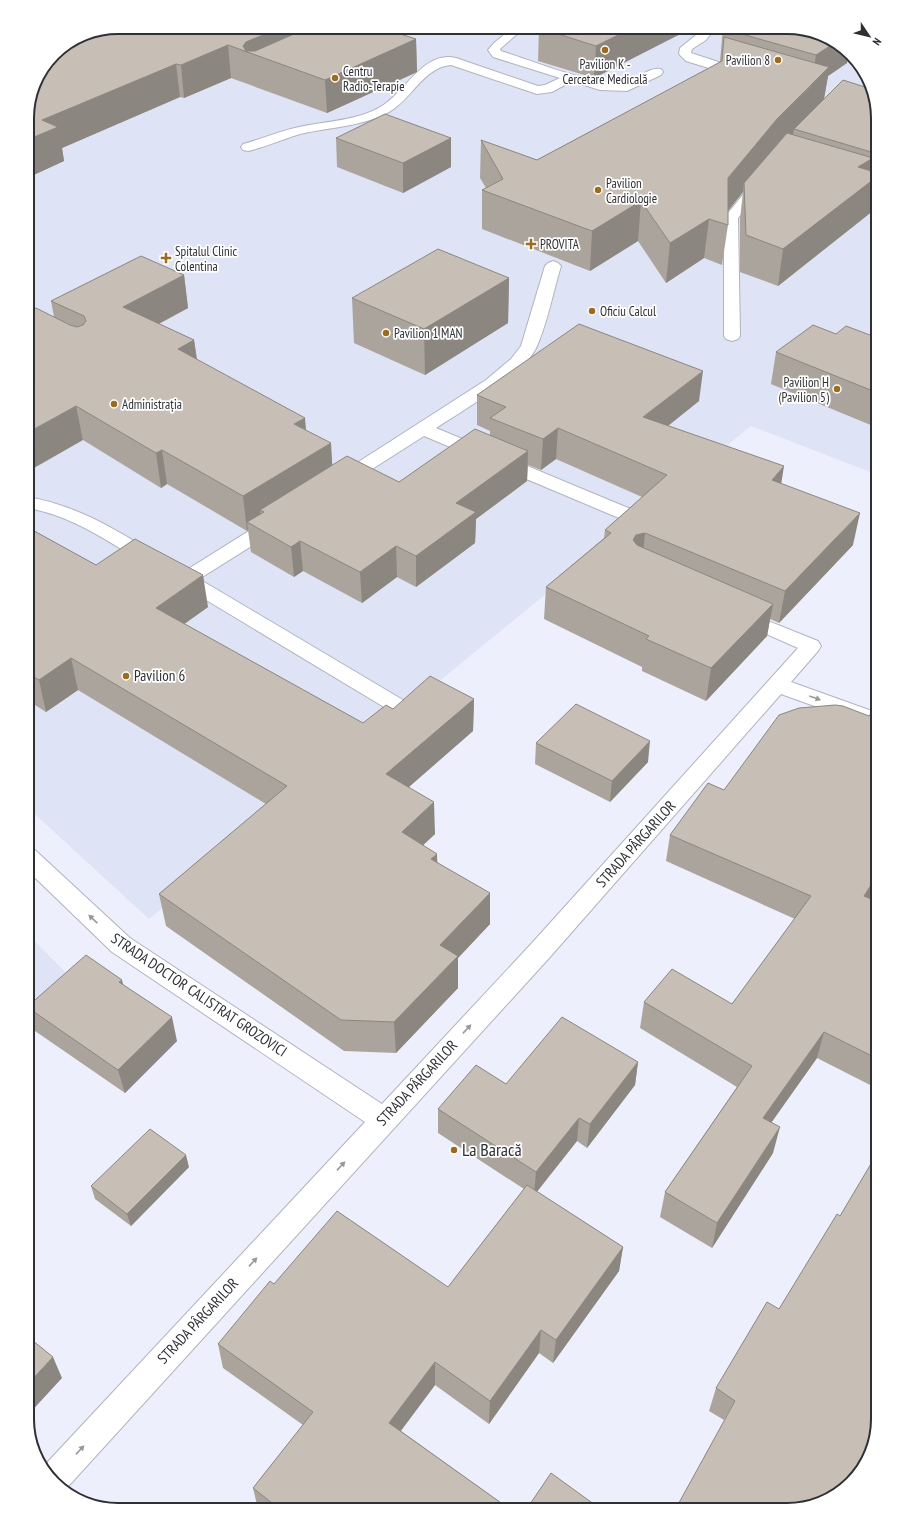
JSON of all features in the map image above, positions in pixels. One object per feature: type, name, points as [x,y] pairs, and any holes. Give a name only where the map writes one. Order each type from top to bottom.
[{"type":"street","points":[[511,34],[508,39],[496,46],[494,50],[497,54],[600,86],[627,87],[656,72]]},
{"type":"street","points":[[704,34],[686,48],[685,54],[690,58],[755,78]]},
{"type":"street","points":[[419,61],[433,66]]},
{"type":"street","points":[[248,147],[298,131],[348,122],[371,116],[387,108],[433,66],[443,61],[452,61],[537,90],[548,89],[571,78]]},
{"type":"street","points":[[732,336],[731,218],[769,173]]},
{"type":"street","points":[[324,492],[423,429],[511,369],[524,357],[529,346],[552,266]]},
{"type":"street","points":[[423,429],[626,514]]},
{"type":"street","points":[[34,503],[44,504],[73,515],[186,579],[396,705]]},
{"type":"street","points":[[186,579],[291,512]]},
{"type":"street","name":"STRADA PÂRGARILOR","points":[[56,1475],[541,950],[778,685],[811,646],[726,609]]},
{"type":"street","points":[[778,685],[871,718]]},
{"type":"street","name":"STRADA DOCTOR CALISTRAT GROZOVICI","points":[[34,863],[121,945],[384,1120]]},
{"type":"shaded area","points":[[118,34],[793,34],[814,38],[834,48],[857,71],[867,91],[871,112],[871,472],[751,426],[149,919],[34,813],[34,112],[40,86],[45,76],[106,35]]},
{"type":"shaded area","points":[[34,940],[71,978],[34,1010]]},
{"type":"building","points":[[118,34],[265,34],[246,42],[243,46],[246,51],[255,51],[294,34],[400,34],[416,39],[325,80],[228,45],[181,65],[176,64],[42,120],[58,127],[34,137],[34,112],[40,86],[51,67],[67,51],[91,38]]},
{"type":"building","points":[[558,34],[620,34],[596,46]]},
{"type":"building","points":[[742,34],[793,34],[814,38],[830,46],[816,55]]},
{"type":"building","points":[[724,37],[829,67],[777,119],[728,178],[728,225],[709,219],[670,243],[641,201],[592,231],[482,190],[503,179],[481,140],[537,160],[722,61]]},
{"type":"building","points":[[843,80],[865,87],[871,112],[871,152],[794,129]]},
{"type":"building","points":[[385,114],[451,138],[403,163],[336,138]]},
{"type":"building","points":[[787,133],[871,157],[871,159],[858,167],[871,171],[871,181],[783,249],[746,235],[744,183]]},
{"type":"building","points":[[438,249],[509,278],[424,329],[352,298]]},
{"type":"building","points":[[141,256],[184,275],[123,307],[194,340],[178,349],[305,418],[294,424],[331,443],[243,496],[162,450],[156,453],[76,406],[34,429],[34,309],[36,308],[77,327],[83,325],[86,321],[84,316],[51,301]]},
{"type":"building","points":[[579,324],[703,371],[643,417],[784,466],[772,480],[860,513],[785,591],[645,533],[636,535],[633,540],[637,545],[773,604],[711,668],[646,639],[649,636],[546,587],[611,533],[605,530],[667,475],[558,428],[543,439],[490,418],[506,407],[477,395]]},
{"type":"building","points":[[813,325],[836,334],[846,326],[871,335],[871,390],[776,352]]},
{"type":"building","points":[[475,429],[528,451],[456,503],[476,512],[416,556],[396,546],[360,572],[300,541],[291,547],[247,522],[264,512],[260,510],[347,456],[399,482]]},
{"type":"building","points":[[34,531],[96,565],[135,539],[203,575],[156,608],[363,723],[386,705],[393,709],[430,676],[474,699],[386,774],[434,802],[402,832],[437,854],[431,859],[490,893],[440,945],[458,956],[394,1022],[341,1020],[159,894],[287,786],[71,658],[39,680],[34,677]]},
{"type":"building","points":[[576,704],[650,741],[612,781],[536,743]]},
{"type":"building","points":[[835,705],[843,706],[869,716],[871,713],[871,885],[864,896],[871,899],[871,1056],[824,1032],[763,1118],[780,1127],[717,1223],[665,1192],[752,1066],[644,1002],[672,969],[732,1004],[811,896],[670,835],[708,783],[724,790],[779,715],[799,708]]},
{"type":"building","points":[[86,955],[122,980],[119,982],[172,1017],[118,1070],[34,1012],[34,1001]]},
{"type":"building","points":[[562,1017],[638,1062],[590,1124],[579,1118],[536,1172],[438,1109],[476,1065],[506,1084]]},
{"type":"building","points":[[150,1129],[186,1155],[127,1214],[91,1186]]},
{"type":"building","points":[[871,1164],[871,1425],[867,1446],[857,1466],[834,1489],[819,1497],[809,1500],[787,1503],[679,1503],[735,1401],[716,1388],[767,1302],[779,1309],[837,1214],[840,1216]]},
{"type":"building","points":[[527,1185],[623,1247],[556,1340],[541,1330],[490,1401],[435,1362],[389,1423],[501,1503],[272,1503],[253,1488],[313,1412],[218,1344],[270,1281],[274,1284],[337,1211],[448,1287]]},
{"type":"building","points":[[34,1342],[53,1357],[34,1377]]},
{"type":"building","points":[[551,1473],[592,1503],[531,1503]]},
{"type":"place","name":"Pavilion K - Cercetare Medicală","points":[[605,50]]},
{"type":"place","name":"Pavilion 8","points":[[778,60]]},
{"type":"place","name":"Centru Radio-Terapie","points":[[335,78]]},
{"type":"place","name":"Pavilion Cardiologie","points":[[598,190]]},
{"type":"place","name":"PROVITA","points":[[531,244]]},
{"type":"place","name":"Spitalul Clinic Colentina","points":[[166,258]]},
{"type":"place","name":"Oficiu Calcul","points":[[592,311]]},
{"type":"place","name":"Pavilion 1 MAN","points":[[386,333]]},
{"type":"place","name":"Pavilion H (Pavilion 5)","points":[[837,389]]},
{"type":"place","name":"Administrația","points":[[114,404]]},
{"type":"place","name":"Pavilion 6","points":[[126,676]]},
{"type":"place","name":"La Baracă","points":[[454,1150]]}]
